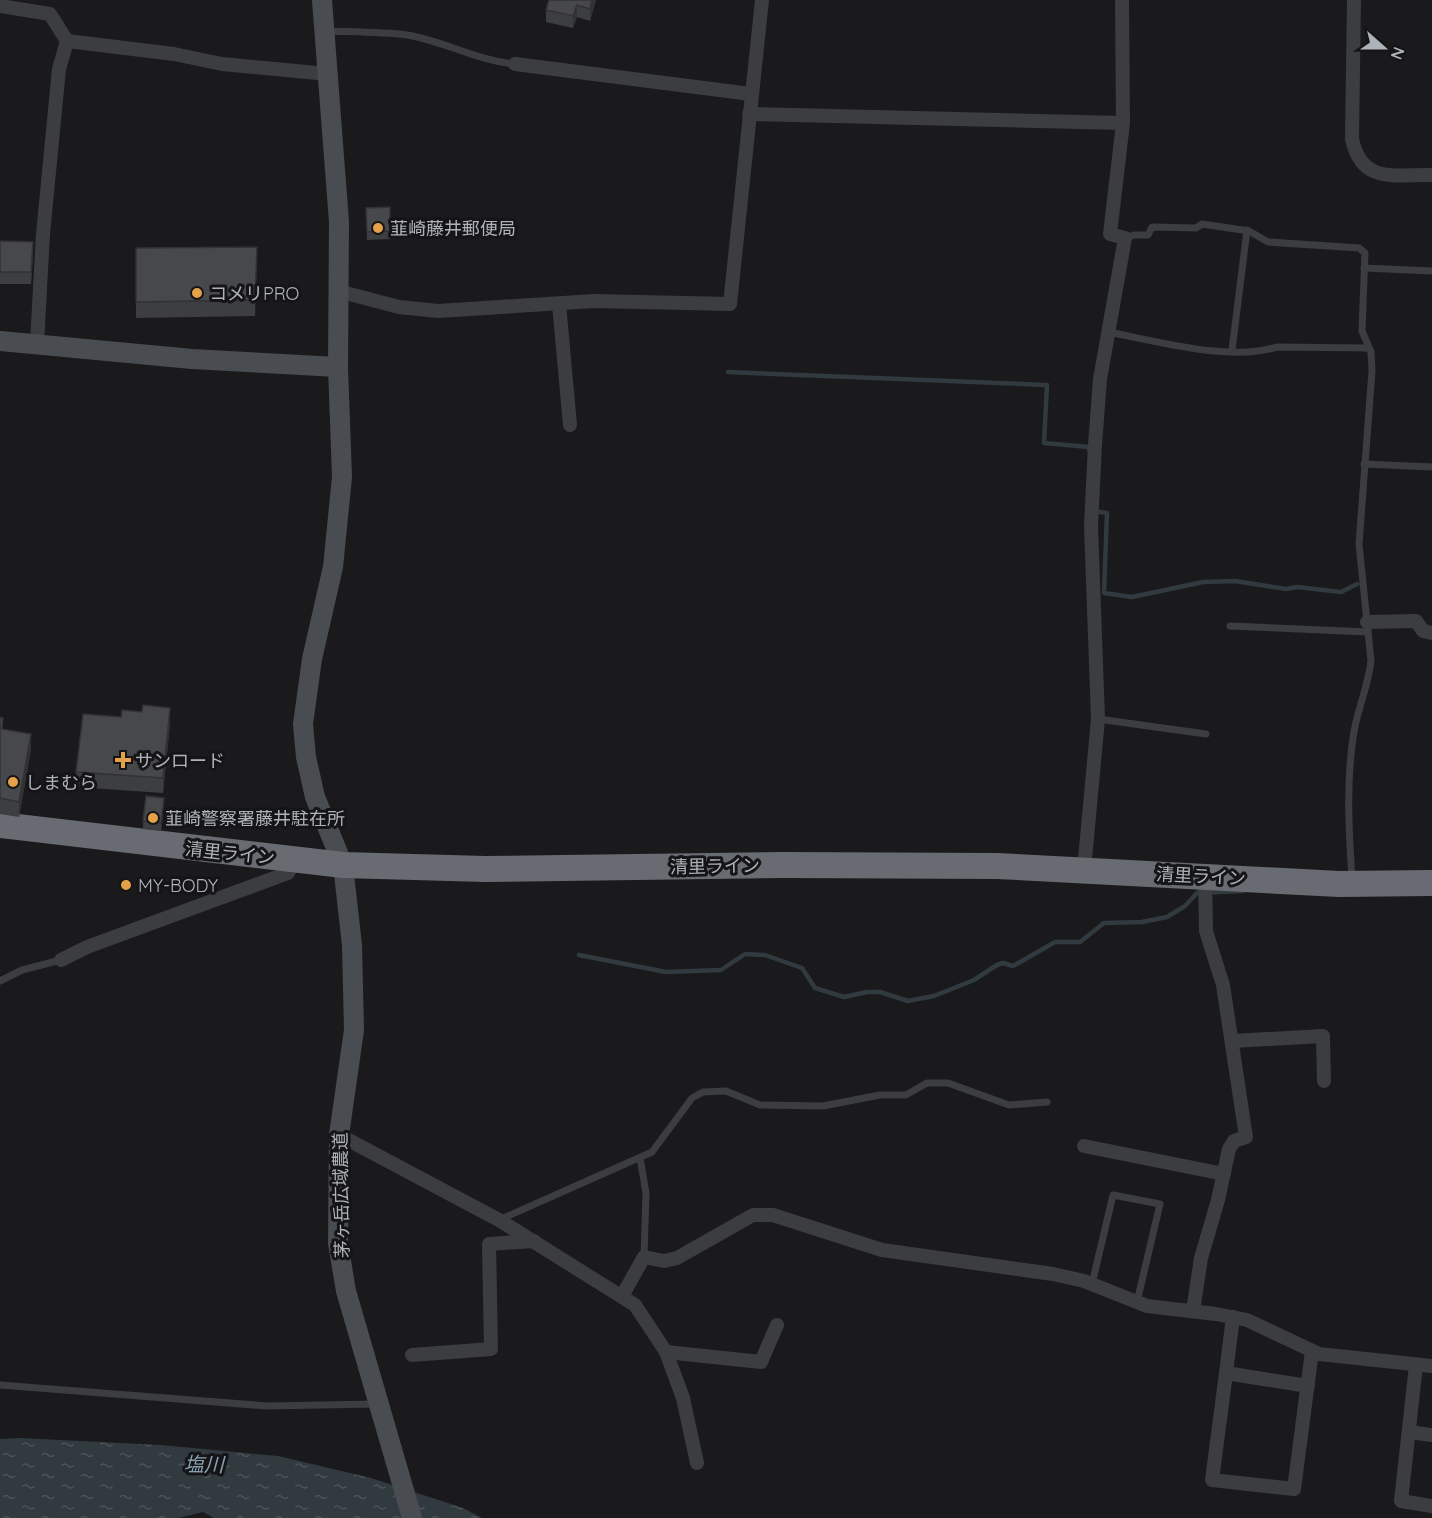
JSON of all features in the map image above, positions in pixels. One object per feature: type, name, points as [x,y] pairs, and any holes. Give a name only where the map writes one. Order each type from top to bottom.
[{"type":"highway","name":"清里ライン","points":[[0,825],[343,865],[485,869],[913,865],[1084,870],[1353,884],[1432,883]]},
{"type":"street","name":"茅ヶ岳広域農道","points":[[322,0],[339,222],[338,367],[342,477],[333,567],[309,679],[303,724],[306,757],[315,796],[343,865],[352,945],[354,1030],[339,1135],[338,1243],[346,1292],[412,1518]]},
{"type":"street","points":[[338,291],[399,307],[438,311],[594,301],[730,304],[762,0]]},
{"type":"street","points":[[1084,870],[1098,719],[1091,526],[1100,379],[1125,238],[1110,234],[1123,123],[1122,0]]},
{"type":"street","points":[[1354,0],[1352,139],[1354,151],[1368,169],[1379,175],[1432,175]]},
{"type":"street","points":[[0,6],[51,7],[67,41],[58,81],[37,343]]},
{"type":"street","points":[[67,41],[174,54],[222,64],[328,74]]},
{"type":"street","points":[[515,64],[751,94]]},
{"type":"street","points":[[749,114],[1123,123]]},
{"type":"street","points":[[559,304],[570,425]]},
{"type":"street","points":[[0,340],[192,359],[338,367]]},
{"type":"street","points":[[1367,627],[1416,621],[1423,631],[1432,633]]},
{"type":"street","points":[[62,960],[87,947],[288,873],[295,860]]},
{"type":"street","points":[[1193,1311],[1202,1258],[1229,1149],[1234,1141],[1246,1137],[1223,985],[1206,931],[1205,876]]},
{"type":"street","points":[[1233,1041],[1323,1036],[1324,1081]]},
{"type":"street","points":[[339,1135],[499,1220],[635,1305],[666,1352],[683,1398],[697,1463]]},
{"type":"street","points":[[1084,1146],[1224,1174]]},
{"type":"street","points":[[622,1296],[644,1257],[664,1261],[677,1258],[753,1215],[773,1215],[882,1250],[1053,1274],[1092,1284],[1146,1306],[1233,1317],[1255,1324],[1319,1354],[1432,1366]]},
{"type":"street","points":[[412,1355],[491,1349],[489,1244],[534,1242]]},
{"type":"street","points":[[1233,1317],[1212,1480],[1294,1489],[1312,1351]]},
{"type":"street","points":[[666,1352],[761,1362],[777,1326]]},
{"type":"street","points":[[1416,1365],[1401,1502],[1432,1506]]},
{"type":"street","points":[[1226,1373],[1308,1386]]},
{"type":"street","points":[[1409,1432],[1432,1435]]},
{"type":"lane","points":[[325,31],[407,36],[444,44],[498,63],[515,64]]},
{"type":"lane","points":[[1125,238],[1134,235],[1148,235],[1152,227],[1196,228],[1202,224],[1246,230],[1268,242],[1359,248],[1365,253],[1362,331],[1369,348],[1372,371],[1359,544],[1371,661],[1369,679],[1353,735],[1347,786],[1353,884]]},
{"type":"lane","points":[[1232,350],[1246,230]]},
{"type":"lane","points":[[1364,268],[1432,271]]},
{"type":"lane","points":[[1108,332],[1209,350],[1263,351],[1277,347],[1369,348]]},
{"type":"lane","points":[[1364,464],[1432,467]]},
{"type":"lane","points":[[1230,627],[1367,627]]},
{"type":"lane","points":[[1098,719],[1206,734]]},
{"type":"lane","points":[[0,981],[22,970],[62,960]]},
{"type":"lane","points":[[499,1220],[652,1152],[692,1098],[703,1092],[726,1091],[760,1104],[823,1106],[880,1095],[906,1095],[927,1083],[948,1083],[1009,1105],[1047,1102]]},
{"type":"lane","points":[[640,1158],[646,1193],[644,1257]]},
{"type":"lane","points":[[1092,1284],[1113,1195],[1160,1204],[1137,1303]]},
{"type":"lane","points":[[0,1385],[267,1406],[380,1408]]},
{"type":"water","name":"塩川","points":[[0,1439],[161,1445],[278,1456],[371,1478],[463,1508],[482,1518],[214,1518],[203,1512],[179,1518],[0,1518]]},
{"type":"building","points":[[549,0],[592,0],[590,9],[577,5],[573,16],[546,10]]},
{"type":"building","name":"韮崎藤井郵便局","points":[[390,207],[390,231],[367,232],[366,208]]},
{"type":"building","points":[[0,241],[33,242],[31,272],[0,272]]},
{"type":"building","points":[[257,247],[255,300],[136,302],[136,248]]},
{"type":"building","name":"サンロード","points":[[143,705],[170,708],[163,778],[76,772],[83,714],[121,717],[122,710],[142,712]]},
{"type":"building","name":"しまむら","points":[[0,717],[3,718],[2,729],[31,734],[19,802],[0,798]]},
{"type":"building","name":"韮崎警察署藤井駐在所","points":[[146,796],[164,798],[161,823],[143,821]]},
{"type":"waterway","points":[[728,372],[1047,385],[1044,443],[1089,447],[1089,450]]},
{"type":"waterway","points":[[1093,511],[1107,513],[1104,593],[1132,597],[1203,582],[1235,581],[1286,589],[1297,587],[1341,592],[1357,584]]},
{"type":"waterway","points":[[579,955],[666,972],[721,970],[745,954],[765,955],[802,968],[815,988],[844,997],[880,992],[908,1001],[934,996],[974,980],[997,965],[1003,963],[1013,966],[1055,942],[1080,942],[1104,923],[1142,922],[1167,917],[1185,906],[1197,893],[1243,891]]},
{"type":"place","name":"韮崎藤井郵便局","points":[[378,228]]},
{"type":"place","name":"コメリPRO","points":[[197,293]]},
{"type":"place","name":"サンロード","points":[[123,760]]},
{"type":"place","name":"しまむら","points":[[13,782]]},
{"type":"place","name":"韮崎警察署藤井駐在所","points":[[153,818]]},
{"type":"place","name":"MY-BODY","points":[[126,885]]}]
